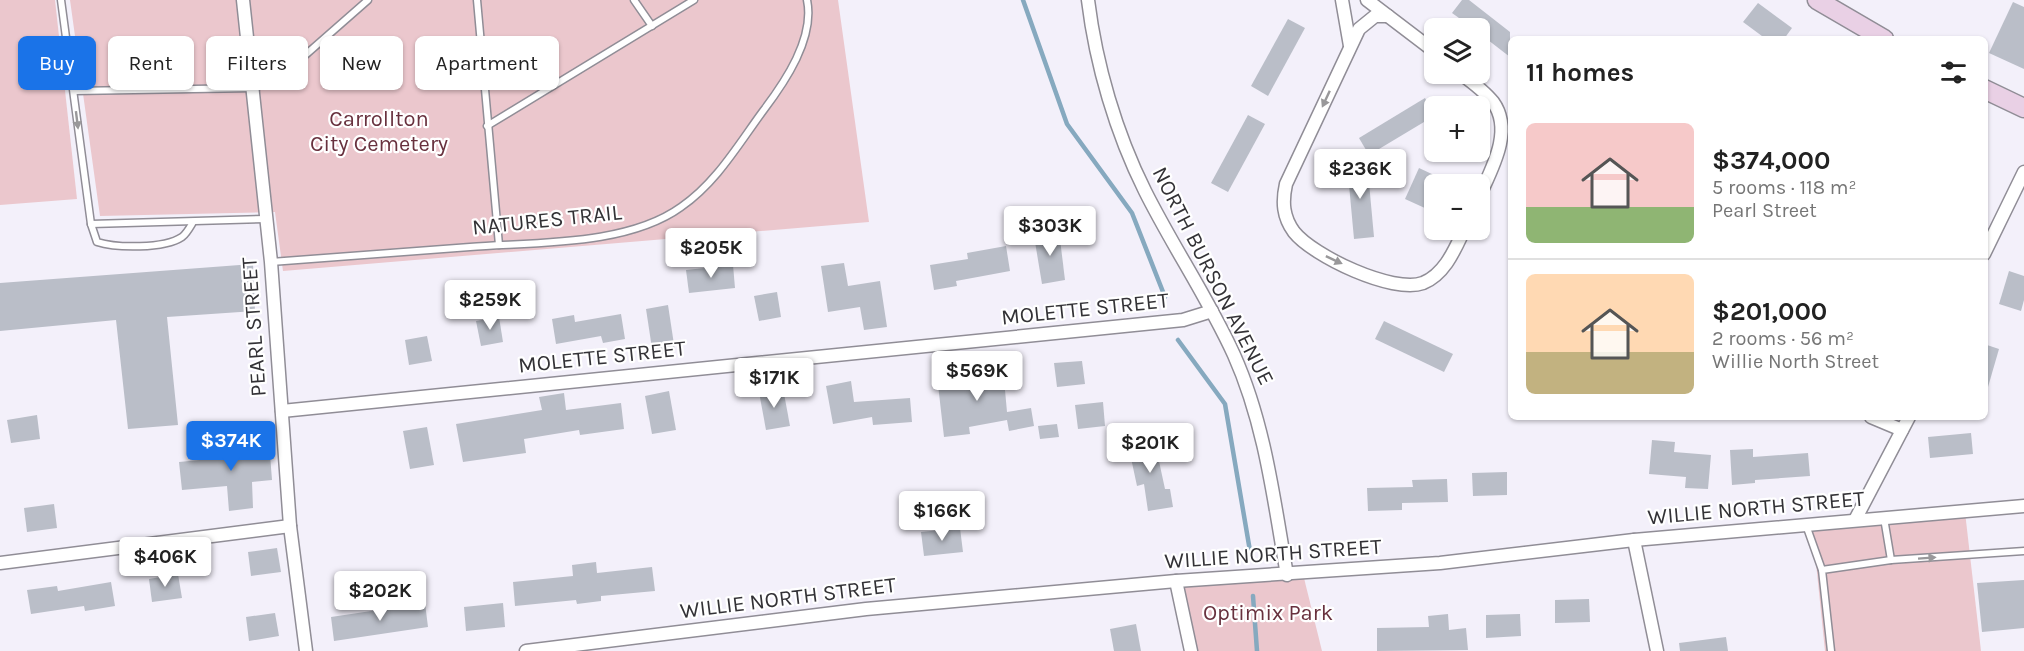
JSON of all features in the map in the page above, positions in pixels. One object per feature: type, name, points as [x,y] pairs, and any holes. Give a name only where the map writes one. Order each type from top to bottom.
[{"type":"main road","points":[[1817,0],[1879,36]]},
{"type":"main road","points":[[1988,91],[2024,108]]},
{"type":"street","name":"PEARL STREET","points":[[243,0],[247,36]]},
{"type":"street","name":"NORTH BURSON AVENUE","points":[[1088,0],[1095,43],[1124,141],[1144,189],[1212,311],[1234,356],[1256,412],[1287,575]]},
{"type":"street","points":[[1342,0],[1350,46]]},
{"type":"street","points":[[1367,0],[1424,43]]},
{"type":"street","points":[[1388,16],[1374,16],[1367,21],[1350,46],[1286,184],[1282,201],[1285,215],[1293,230],[1308,247],[1383,281],[1402,285],[1422,283],[1443,270],[1459,240]]},
{"type":"street","points":[[1472,84],[1494,103],[1501,124],[1499,149],[1489,174]]},
{"type":"street","name":"PEARL STREET","points":[[253,90],[271,262],[290,526],[306,651]]},
{"type":"street","points":[[1988,246],[2024,172]]},
{"type":"street","name":"MOLETTE STREET","points":[[282,411],[1183,320],[1212,311]]},
{"type":"street","points":[[1878,420],[1902,430]]},
{"type":"street","points":[[1855,520],[1907,420]]},
{"type":"street","name":"WILLIE NORTH STREET","points":[[526,651],[866,609],[1176,581],[1440,563],[1634,540],[2024,506]]},
{"type":"street","points":[[0,563],[290,526]]},
{"type":"street","points":[[1634,540],[1657,651]]},
{"type":"street","points":[[1176,581],[1191,651]]},
{"type":"lane","points":[[61,0],[96,242],[113,247],[171,243],[184,236],[193,222]]},
{"type":"lane","points":[[308,53],[368,0]]},
{"type":"lane","points":[[477,0],[499,245]]},
{"type":"lane","points":[[634,0],[652,26]]},
{"type":"lane","points":[[487,126],[694,0]]},
{"type":"lane","name":"NATURES TRAIL","points":[[271,262],[616,234],[646,225],[680,208],[709,184],[770,102],[795,59],[805,34],[807,0]]},
{"type":"lane","points":[[74,91],[206,89]]},
{"type":"lane","points":[[92,224],[267,219]]},
{"type":"lane","points":[[1884,518],[1891,561]]},
{"type":"lane","points":[[1806,525],[1822,570],[1831,651]]},
{"type":"lane","points":[[1822,570],[1891,561],[2024,551]]},
{"type":"green space","points":[[0,0],[55,0],[59,36],[18,36],[18,90],[65,90],[77,199],[0,205]]},
{"type":"green space","name":"Carrollton City Cemetery","points":[[70,0],[838,0],[869,222],[283,271],[275,212],[100,216],[82,90],[96,90],[96,36],[75,36]]},
{"type":"green space","points":[[1965,512],[1981,651],[1825,651],[1812,524]]},
{"type":"green space","name":"Optimix Park","points":[[1303,574],[1322,651],[1191,651],[1176,581]]},
{"type":"building","points":[[1462,0],[1469,0],[1510,32],[1508,55],[1490,42],[1490,18],[1459,18],[1452,13]]},
{"type":"building","points":[[2013,2],[2024,7],[2024,69],[1989,53]]},
{"type":"building","points":[[1758,3],[1792,28],[1786,36],[1762,36],[1743,22]]},
{"type":"building","points":[[1288,19],[1305,28],[1268,96],[1251,86]]},
{"type":"building","points":[[1424,99],[1424,122],[1369,155],[1359,138]]},
{"type":"building","points":[[1248,115],[1265,124],[1228,192],[1211,183]]},
{"type":"building","points":[[1367,161],[1374,237],[1354,239],[1347,163]]},
{"type":"building","points":[[1419,168],[1432,174],[1424,174],[1424,208],[1405,199]]},
{"type":"building","points":[[1059,231],[1065,280],[1042,284],[1034,236]]},
{"type":"building","points":[[1006,246],[1010,271],[956,281],[957,286],[934,290],[930,265],[968,259],[967,253]]},
{"type":"building","points":[[844,263],[848,286],[880,281],[887,327],[864,330],[860,307],[828,312],[821,266]]},
{"type":"building","points":[[253,264],[255,311],[167,317],[178,425],[128,429],[116,320],[0,331],[0,283]]},
{"type":"building","points":[[733,265],[735,288],[689,293],[686,270]]},
{"type":"building","points":[[2009,271],[2024,276],[2024,300],[2021,311],[1999,304]]},
{"type":"building","points":[[777,292],[781,317],[759,321],[754,296]]},
{"type":"building","points":[[668,305],[675,351],[653,355],[646,309]]},
{"type":"building","points":[[621,314],[625,339],[603,343],[601,336],[556,344],[552,319],[574,315],[575,322]]},
{"type":"building","points":[[499,317],[503,342],[481,346],[476,321]]},
{"type":"building","points":[[1384,321],[1453,354],[1444,372],[1375,339]]},
{"type":"building","points":[[427,336],[432,361],[409,365],[405,340]]},
{"type":"building","points":[[1988,345],[1999,349],[1988,387]]},
{"type":"building","points":[[1082,361],[1085,384],[1057,387],[1054,363]]},
{"type":"building","points":[[1003,368],[1007,412],[1031,408],[1034,426],[1009,431],[1007,420],[969,427],[970,434],[944,437],[937,376]]},
{"type":"building","points":[[851,381],[854,402],[910,398],[912,422],[873,425],[872,417],[833,424],[826,386]]},
{"type":"building","points":[[783,388],[790,426],[766,430],[759,392]]},
{"type":"building","points":[[669,391],[676,430],[652,434],[645,396]]},
{"type":"building","points":[[564,393],[566,410],[621,403],[624,429],[580,435],[579,430],[524,439],[526,453],[463,462],[456,424],[542,410],[539,397]]},
{"type":"building","points":[[1103,402],[1105,426],[1078,429],[1075,405]]},
{"type":"building","points":[[37,415],[40,439],[11,443],[7,420]]},
{"type":"building","points":[[1057,424],[1059,437],[1040,439],[1038,426]]},
{"type":"building","points":[[427,427],[434,465],[410,469],[403,431]]},
{"type":"building","points":[[1971,433],[1973,454],[1930,458],[1928,437]]},
{"type":"building","points":[[1154,438],[1165,489],[1170,489],[1173,507],[1148,511],[1144,484],[1137,486],[1128,444]]},
{"type":"building","points":[[1652,440],[1675,442],[1674,452],[1711,455],[1708,489],[1685,488],[1686,477],[1649,474]]},
{"type":"building","points":[[269,441],[272,480],[252,482],[253,508],[229,511],[227,486],[182,490],[179,462],[220,458],[221,446]]},
{"type":"building","points":[[1753,449],[1753,457],[1808,453],[1810,476],[1755,480],[1755,483],[1732,485],[1730,450]]},
{"type":"building","points":[[1507,472],[1507,495],[1473,496],[1472,473]]},
{"type":"building","points":[[1447,479],[1448,502],[1402,503],[1402,510],[1368,511],[1367,488],[1413,487],[1412,480]]},
{"type":"building","points":[[54,504],[57,528],[27,532],[24,508]]},
{"type":"building","points":[[960,528],[963,552],[924,556],[921,532]]},
{"type":"building","points":[[277,548],[281,572],[251,576],[248,552]]},
{"type":"building","points":[[596,562],[597,573],[652,567],[655,591],[601,596],[601,601],[577,604],[576,600],[515,606],[513,582],[573,576],[572,565]]},
{"type":"building","points":[[178,574],[182,598],[152,602],[149,579]]},
{"type":"building","points":[[2024,580],[2024,628],[1982,632],[1977,583]]},
{"type":"building","points":[[111,582],[115,606],[85,611],[84,606],[31,614],[27,590],[57,586],[58,591]]},
{"type":"building","points":[[1589,599],[1590,622],[1555,623],[1555,600]]},
{"type":"building","points":[[425,603],[428,627],[334,641],[331,617]]},
{"type":"building","points":[[503,603],[505,627],[466,631],[464,607]]},
{"type":"building","points":[[275,613],[279,636],[249,641],[246,617]]},
{"type":"building","points":[[1448,614],[1449,630],[1466,628],[1468,650],[1377,651],[1377,628],[1429,627],[1428,616]]},
{"type":"building","points":[[1520,614],[1521,636],[1486,638],[1486,615]]},
{"type":"building","points":[[1136,624],[1141,651],[1114,651],[1110,629]]},
{"type":"building","points":[[1726,637],[1728,651],[1680,651],[1679,643]]},
{"type":"waterway","points":[[1023,0],[1067,124],[1132,213],[1165,297]]},
{"type":"waterway","points":[[1178,340],[1225,404],[1250,551]]},
{"type":"waterway","points":[[1253,596],[1257,651]]}]
